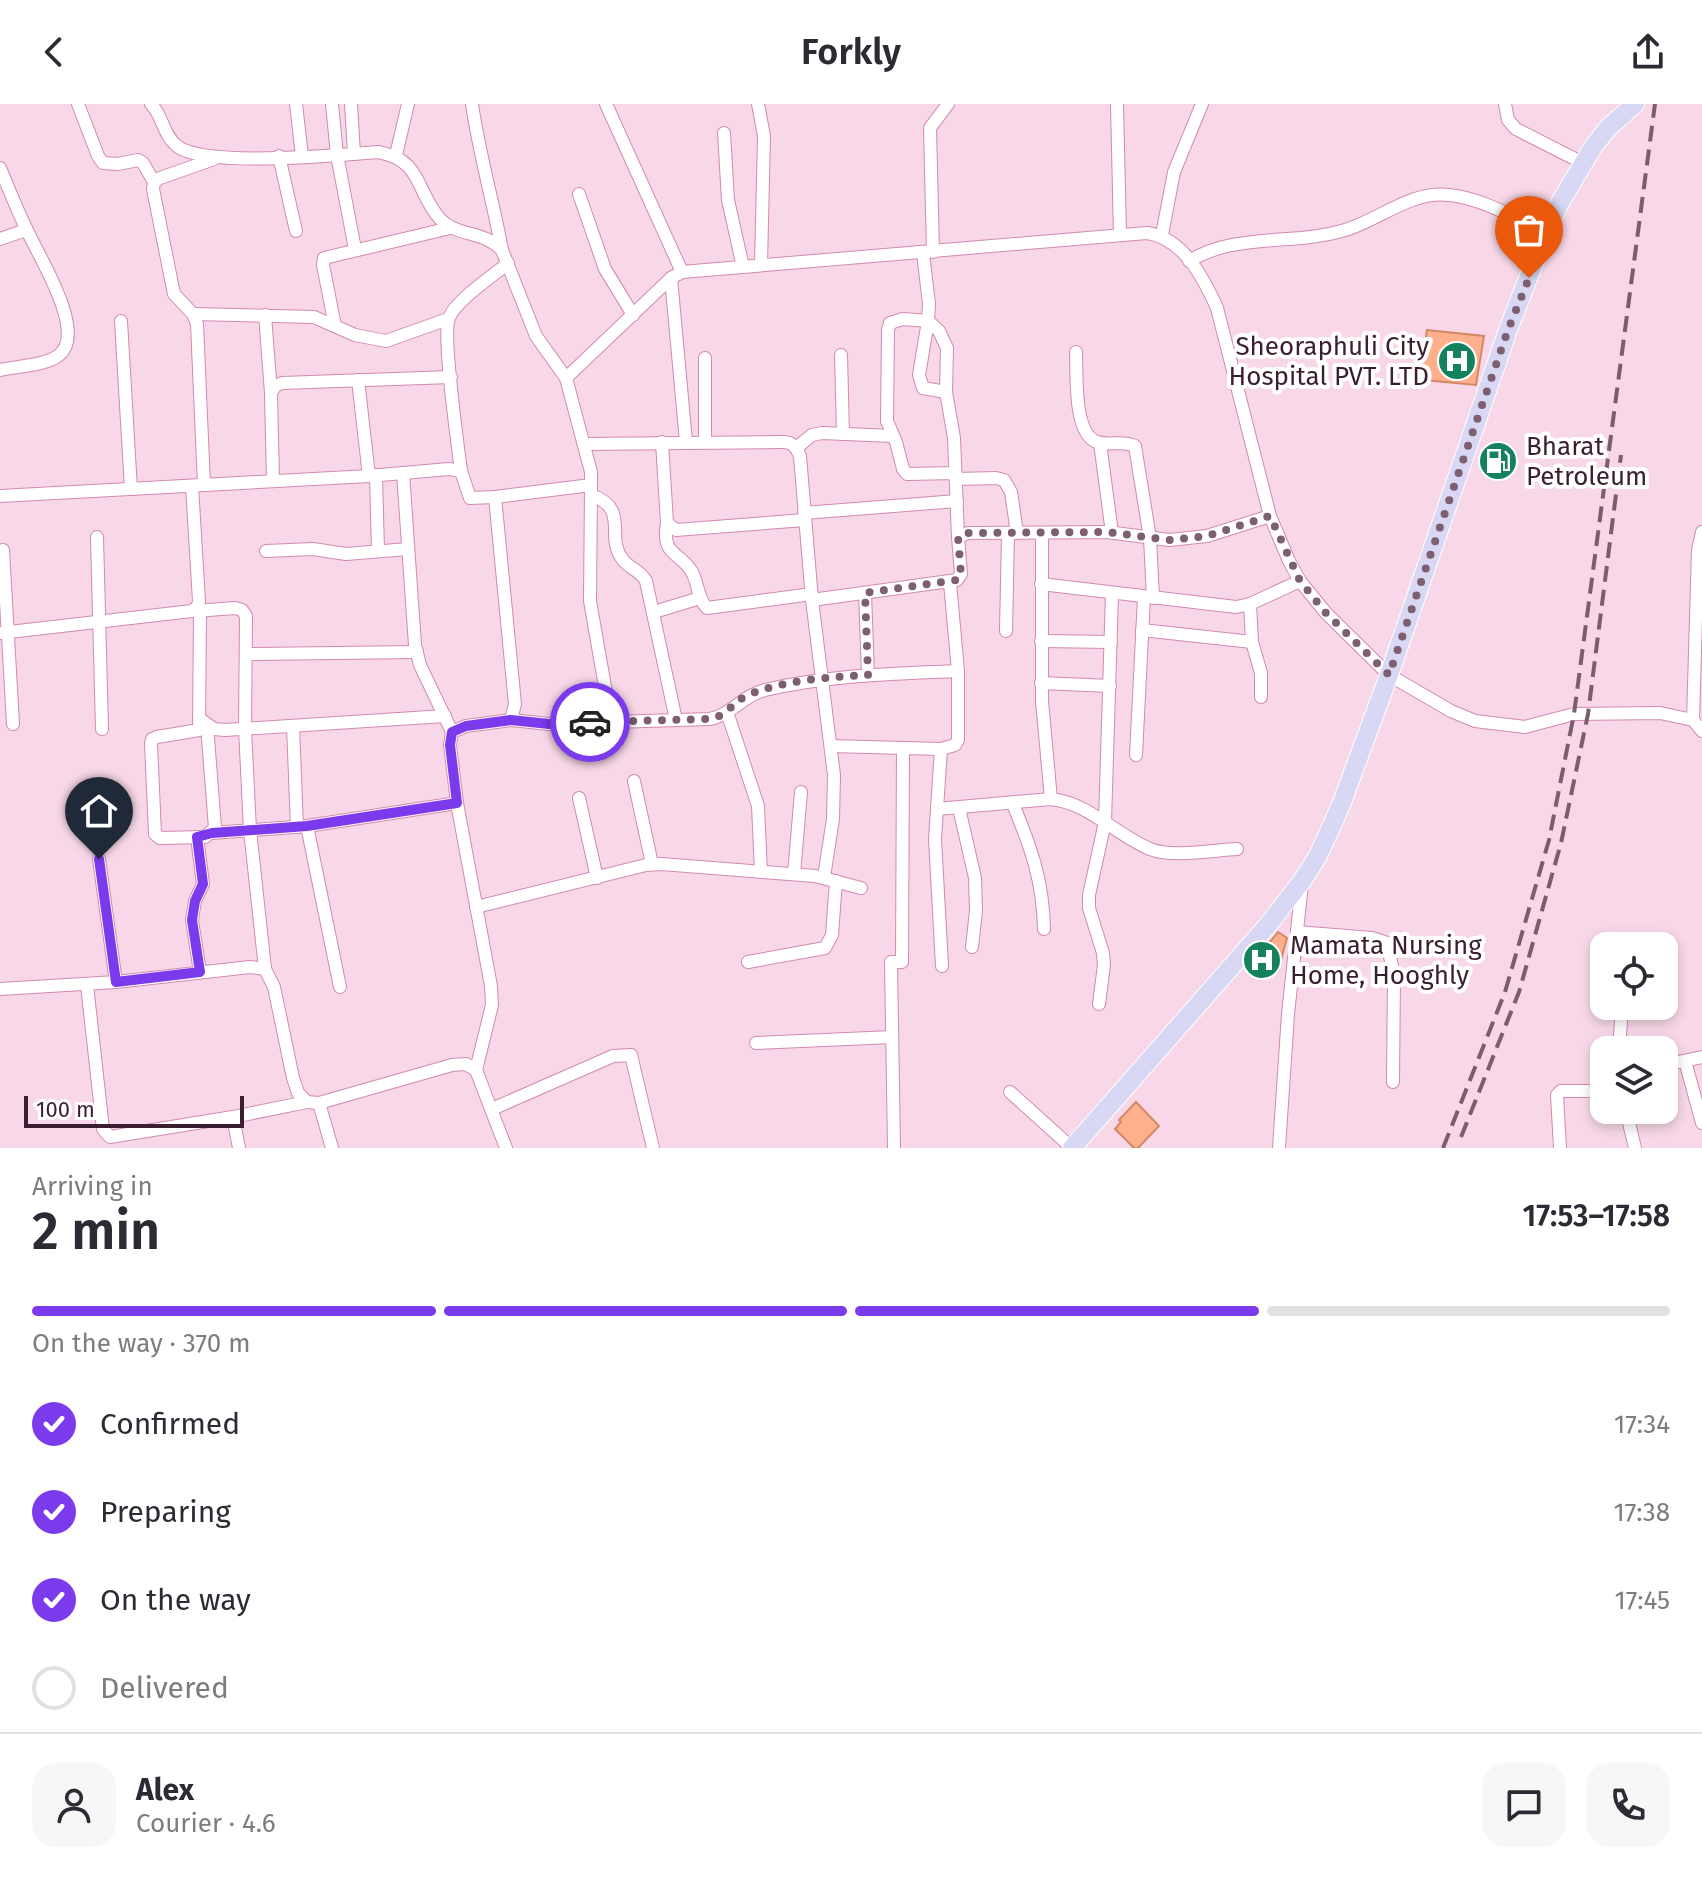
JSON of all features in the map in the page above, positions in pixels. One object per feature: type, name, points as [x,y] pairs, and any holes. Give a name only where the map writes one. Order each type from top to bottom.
[{"type":"main road","points":[[1072,1148],[1268,925],[1302,881],[1330,832],[1389,675],[1508,330],[1546,232],[1583,163],[1626,106]]},
{"type":"street","points":[[78,104],[103,163],[138,160],[154,182],[174,294],[193,314],[198,340],[199,601],[196,611],[215,819],[212,833]]},
{"type":"street","points":[[151,104],[157,110],[168,136],[188,152],[218,158],[378,152],[396,155],[407,164],[434,211],[450,228]]},
{"type":"street","points":[[296,104],[302,156]]},
{"type":"street","points":[[332,104],[337,155],[355,249]]},
{"type":"street","points":[[351,104],[354,154]]},
{"type":"street","points":[[396,155],[408,104]]},
{"type":"street","points":[[472,104],[502,250],[536,336],[566,378],[591,472],[590,601],[611,721]]},
{"type":"street","points":[[606,104],[676,275],[686,442]]},
{"type":"street","points":[[758,104],[764,136],[761,265]]},
{"type":"street","points":[[946,392],[923,388],[919,375],[928,321],[930,128],[948,104]]},
{"type":"street","points":[[1117,104],[1120,235]]},
{"type":"street","points":[[1162,235],[1174,172],[1202,104]]},
{"type":"street","points":[[1495,104],[1516,129],[1583,163]]},
{"type":"street","points":[[1505,104],[1508,120]]},
{"type":"street","points":[[724,133],[730,216],[743,267]]},
{"type":"street","points":[[279,156],[296,231]]},
{"type":"street","points":[[154,182],[218,158]]},
{"type":"street","points":[[0,168],[62,305],[65,346],[60,354],[48,360],[0,370]]},
{"type":"street","points":[[579,194],[605,269],[633,315]]},
{"type":"street","points":[[1189,261],[1224,245],[1348,229],[1415,199],[1445,194],[1481,204],[1546,232]]},
{"type":"street","points":[[335,326],[324,258],[450,228],[492,239],[502,250]]},
{"type":"street","points":[[0,239],[26,230]]},
{"type":"street","points":[[566,378],[676,275],[1120,235],[1162,235],[1176,244],[1207,286],[1225,329],[1270,516],[1300,581],[1326,613],[1389,675],[1451,711],[1475,721],[1503,726],[1525,727],[1574,714],[1660,713],[1698,726],[1698,550],[1702,532]]},
{"type":"street","points":[[508,263],[456,307],[448,319],[461,471],[470,498],[591,490],[610,505],[616,523],[618,551],[627,565],[642,574],[654,612],[676,720]]},
{"type":"street","points":[[193,314],[314,317],[371,340],[386,341],[448,319]]},
{"type":"street","points":[[265,315],[273,481]]},
{"type":"street","points":[[662,442],[668,547],[691,571],[700,598],[707,608],[865,593],[957,580],[961,574],[958,537],[956,476],[954,438],[946,392],[947,348],[939,331],[928,321],[896,320],[890,323],[887,421],[907,474],[956,476],[996,478],[1004,480],[1011,492],[1012,533],[1006,631]]},
{"type":"street","points":[[121,321],[131,489]]},
{"type":"street","points":[[1076,352],[1081,420],[1087,433],[1100,443],[1122,442],[1135,446],[1150,538],[1136,755]]},
{"type":"street","points":[[841,355],[843,434]]},
{"type":"street","points":[[705,358],[705,442]]},
{"type":"street","points":[[271,393],[275,386],[282,383],[451,377]]},
{"type":"street","points":[[358,380],[373,476],[378,551]]},
{"type":"street","points":[[796,448],[812,435],[893,436]]},
{"type":"street","points":[[584,444],[791,442],[800,456],[812,597],[835,796],[830,879],[832,935],[825,948],[748,962]]},
{"type":"street","points":[[1100,443],[1112,533]]},
{"type":"street","points":[[0,496],[373,476],[449,469],[461,471]]},
{"type":"street","points":[[403,473],[417,652],[420,665],[452,732],[450,745],[457,803],[491,986],[492,1005],[476,1070],[506,1148]]},
{"type":"street","points":[[495,497],[515,688],[511,720]]},
{"type":"street","points":[[667,523],[676,530],[957,501]]},
{"type":"street","points":[[958,537],[968,533],[1112,533],[1169,540],[1207,536],[1270,516]]},
{"type":"street","points":[[1042,534],[1041,683],[1051,799]]},
{"type":"street","points":[[97,537],[102,729]]},
{"type":"street","points":[[266,551],[313,549],[346,554],[408,549]]},
{"type":"street","points":[[3,550],[4,633],[13,724]]},
{"type":"street","points":[[1041,584],[1224,606],[1250,604],[1300,581]]},
{"type":"street","points":[[831,746],[941,749],[951,748],[958,740],[958,671],[950,583]]},
{"type":"street","points":[[865,593],[868,675]]},
{"type":"street","points":[[1099,1004],[1104,965],[1089,908],[1089,895],[1105,822],[1112,593]]},
{"type":"street","points":[[654,612],[700,598]]},
{"type":"street","points":[[1250,604],[1252,642],[1261,673],[1261,697]]},
{"type":"street","points":[[4,633],[196,611],[242,610],[247,623],[245,729],[250,830],[265,969],[274,987],[298,1093],[313,1102],[332,1148]]},
{"type":"street","points":[[1142,630],[1252,642]]},
{"type":"street","points":[[1041,641],[1111,642]]},
{"type":"street","points":[[246,654],[417,652]]},
{"type":"street","points":[[452,732],[466,726],[511,720],[549,724],[710,719],[727,712],[745,697],[761,691],[822,678],[958,671]]},
{"type":"street","points":[[1041,683],[1110,686]]},
{"type":"street","points":[[727,712],[758,806],[761,872]]},
{"type":"street","points":[[204,721],[214,729],[245,729],[445,716]]},
{"type":"street","points":[[204,721],[199,730],[152,739],[155,834],[168,839],[302,826],[457,803]]},
{"type":"street","points":[[293,726],[302,826],[340,987]]},
{"type":"street","points":[[894,1148],[891,962],[902,962],[903,748]]},
{"type":"street","points":[[941,749],[935,857],[942,966]]},
{"type":"street","points":[[634,781],[652,864]]},
{"type":"street","points":[[794,874],[801,792]]},
{"type":"street","points":[[579,798],[597,878]]},
{"type":"street","points":[[937,809],[1051,799],[1073,804],[1161,852],[1237,849]]},
{"type":"street","points":[[1013,804],[1038,868],[1044,929]]},
{"type":"street","points":[[959,808],[975,878],[976,911],[972,947]]},
{"type":"street","points":[[197,837],[203,884],[195,901],[192,920],[200,972]]},
{"type":"street","points":[[99,859],[116,982]]},
{"type":"street","points":[[476,907],[652,864],[794,874],[830,879],[861,888]]},
{"type":"street","points":[[1279,1148],[1288,1014],[1302,881]]},
{"type":"street","points":[[1297,932],[1372,938],[1387,943],[1394,975],[1393,1082]]},
{"type":"street","points":[[0,989],[87,985],[250,967],[265,969]]},
{"type":"street","points":[[87,985],[103,1148]]},
{"type":"street","points":[[756,1043],[892,1037]]},
{"type":"street","points":[[492,1109],[613,1056],[631,1055],[653,1148]]},
{"type":"street","points":[[1678,1062],[1702,1057]]},
{"type":"street","points":[[1685,1061],[1702,1123]]},
{"type":"street","points":[[103,1129],[110,1137],[119,1137],[313,1102],[452,1065],[466,1064],[476,1070]]},
{"type":"street","points":[[1560,1148],[1557,1095],[1570,1089],[1590,1090]]},
{"type":"street","points":[[1010,1092],[1072,1148]]},
{"type":"street","points":[[233,1117],[239,1148]]},
{"type":"street","points":[[1629,1124],[1635,1148]]},
{"type":"building","name":"Sheoraphuli City Hospital PVT. LTD","points":[[1427,330],[1484,336],[1476,385],[1424,380],[1421,369]]},
{"type":"building","points":[[1278,932],[1287,938],[1278,971],[1253,963]]},
{"type":"building","points":[[1136,1102],[1159,1126],[1138,1148],[1134,1148],[1115,1129]]},
{"type":"railway","points":[[1443,1148],[1505,992],[1549,840],[1574,714],[1655,104]]},
{"type":"railway","points":[[1461,1137],[1519,992],[1561,843],[1588,714],[1621,455]]},
{"type":"way so far","points":[[590,722],[710,719],[721,717],[745,697],[761,691],[822,678],[868,675],[865,593],[957,580],[961,574],[958,537],[968,533],[1107,532],[1169,540],[1207,536],[1270,516],[1300,581],[1326,613],[1389,675],[1508,330],[1529,278]]},
{"type":"place","name":"Sheoraphuli City Hospital PVT. LTD","points":[[1457,361]]},
{"type":"place","name":"Bharat Petroleum","points":[[1498,461]]},
{"type":"place","name":"Mamata Nursing Home, Hooghly","points":[[1262,960]]},
{"type":"route","points":[[99,859],[116,982],[200,972],[192,920],[195,901],[203,884],[197,837],[212,833],[307,826],[457,803],[450,745],[452,732],[466,726],[511,720],[532,724],[590,722]]}]
